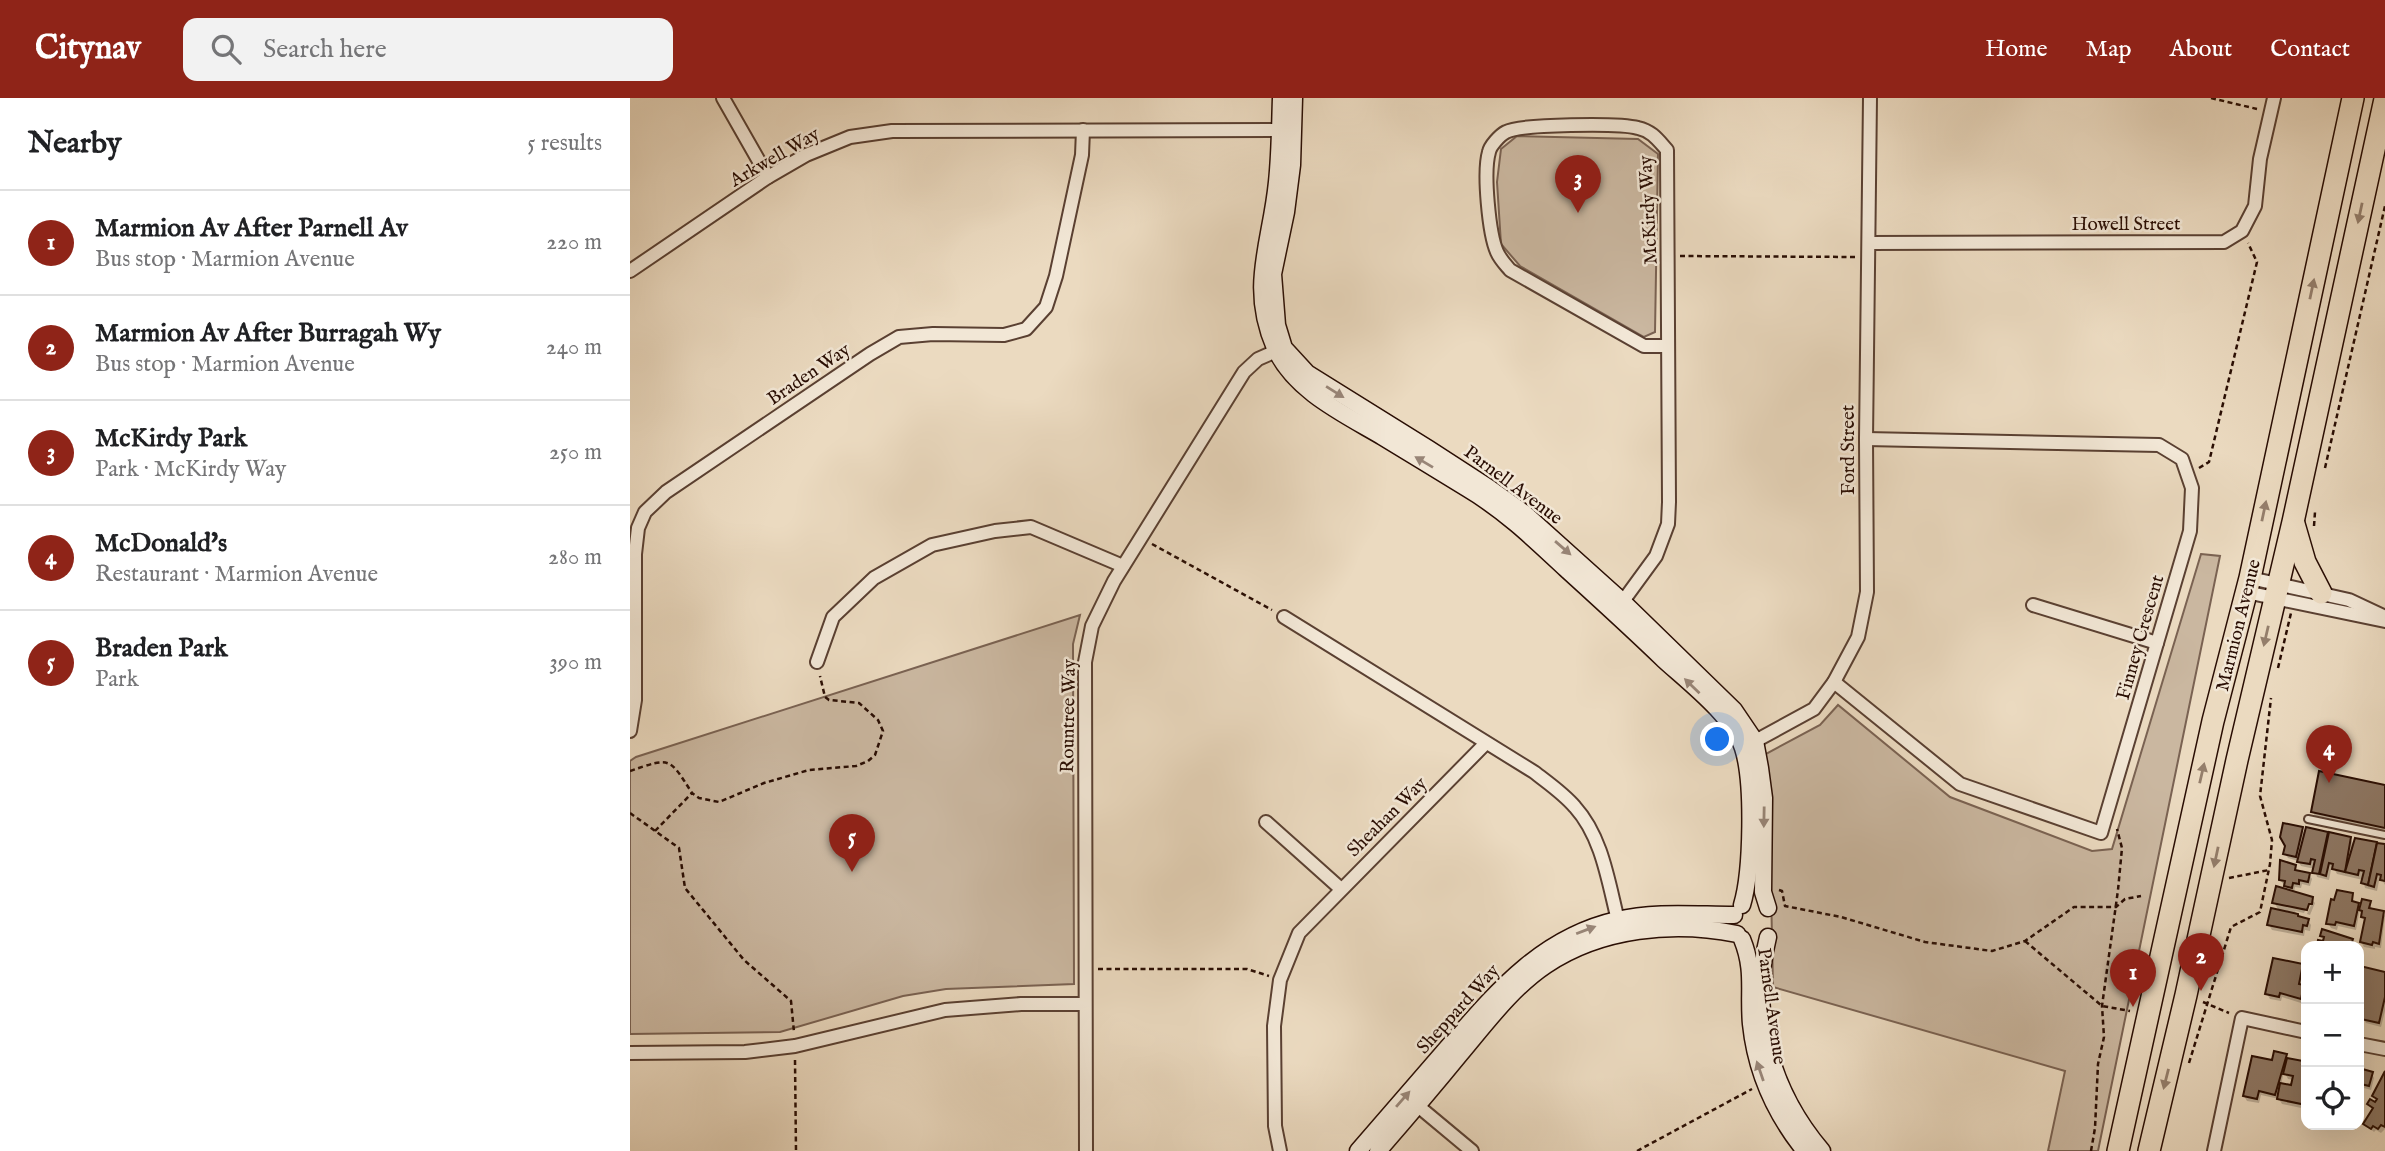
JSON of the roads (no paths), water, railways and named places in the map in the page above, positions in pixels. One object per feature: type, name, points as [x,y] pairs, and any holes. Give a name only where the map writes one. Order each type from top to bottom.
[{"type":"highway","name":"Marmion Avenue","points":[[2118,1151],[2213,721],[2248,585],[2353,98]]},
{"type":"highway","name":"Marmion Avenue","points":[[2149,1151],[2186,995],[2236,761],[2282,595],[2293,522],[2385,99]]},
{"type":"highway","points":[[2293,522],[2305,562],[2321,593]]},
{"type":"street","points":[[723,98],[768,177]]},
{"type":"street","name":"Parnell Avenue","points":[[1281,98],[1286,130]]},
{"type":"street","name":"Parnell Avenue","points":[[1294,98],[1265,247],[1261,290],[1265,322],[1296,380],[1317,396],[1479,495],[1520,526],[1619,607],[1749,744],[1764,798],[1763,889],[1774,926],[1764,954],[1762,1001],[1768,1047],[1782,1092],[1793,1112],[1822,1151]]},
{"type":"street","name":"Ford Street","points":[[1749,744],[1814,709],[1834,682],[1858,637],[1867,592],[1870,98]]},
{"type":"street","name":"Howell Street","points":[[1869,243],[2224,242],[2242,231],[2255,206],[2260,159],[2274,98]]},
{"type":"street","name":"McKirdy Way","points":[[1619,607],[1656,556],[1668,524],[1670,256],[1667,150],[1651,133],[1636,127],[1532,127],[1504,133],[1489,150],[1487,173],[1490,233],[1498,254],[1510,270],[1644,346],[1668,346]]},
{"type":"street","name":"Braden Way","points":[[630,730],[635,700],[635,554],[638,528],[645,512],[666,492],[899,337],[933,334],[1004,335],[1026,329],[1046,307],[1056,276],[1082,155],[1083,130]]},
{"type":"street","name":"Arkwell Way","points":[[630,271],[768,177],[806,155],[850,136],[892,131],[1286,130]]},
{"type":"street","name":"Rountree Way","points":[[1086,1151],[1085,662],[1093,626],[1140,537],[1244,372],[1258,359],[1280,349]]},
{"type":"street","name":"Finney Crescent","points":[[1834,682],[1961,784],[2101,833],[2190,531],[2192,488],[2182,459],[2159,445],[1866,439]]},
{"type":"street","points":[[817,662],[833,617],[874,578],[932,545],[995,531],[1031,527],[1123,566]]},
{"type":"street","points":[[2248,585],[2385,619]]},
{"type":"street","points":[[2282,595],[2321,593],[2349,600],[2385,619]]},
{"type":"street","points":[[2033,605],[2157,643]]},
{"type":"street","points":[[1284,617],[1534,772],[1558,790],[1577,809],[1599,849],[1619,926]]},
{"type":"street","name":"Sheahan Way","points":[[1280,1151],[1275,1126],[1274,1039],[1280,980],[1299,933],[1486,743]]},
{"type":"street","name":"Parnell Avenue","points":[[1749,744],[1749,873],[1734,928],[1750,962],[1751,1022],[1756,1059],[1779,1116],[1805,1151]]},
{"type":"street","points":[[1266,822],[1341,889]]},
{"type":"street","points":[[1738,910],[1758,902],[1768,908]]},
{"type":"street","name":"Sheppard Way","points":[[1378,1151],[1490,1017],[1544,966],[1640,916],[1738,910]]},
{"type":"street","name":"Sheppard Way","points":[[1358,1151],[1503,984],[1550,947],[1573,935],[1619,926],[1688,928],[1739,937]]},
{"type":"street","name":"Parnell Avenue","points":[[1739,937],[1755,943],[1768,937]]},
{"type":"street","points":[[630,1053],[745,1052],[795,1046],[945,1010],[1021,1004],[1084,1004]]},
{"type":"street","points":[[2214,1151],[2242,1018],[2301,1031]]},
{"type":"street","points":[[2364,1045],[2385,1049]]},
{"type":"street","points":[[1418,1105],[1472,1151]]},
{"type":"lane","points":[[2308,819],[2385,835]]},
{"type":"place","name":"McKirdy Park","points":[[1578,213]]},
{"type":"place","name":"McDonald's","points":[[2329,783]]},
{"type":"place","name":"Braden Park","points":[[852,872]]},
{"type":"place","name":"Marmion Av After Burragah Wy","points":[[2201,991]]},
{"type":"place","name":"Marmion Av After Parnell Av","points":[[2133,1007]]}]
